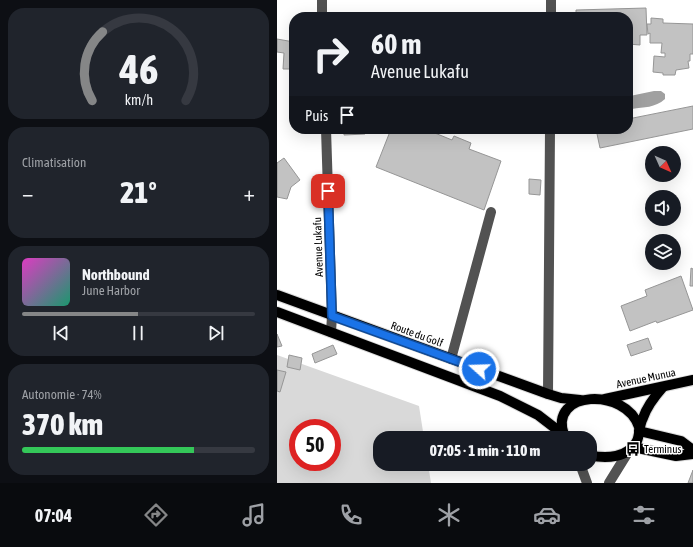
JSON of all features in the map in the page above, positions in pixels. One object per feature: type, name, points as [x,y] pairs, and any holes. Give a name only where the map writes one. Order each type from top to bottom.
[{"type":"main road","name":"Route du Golf","points":[[277,295],[548,394],[561,398],[580,400]]},
{"type":"main road","points":[[277,312],[500,396],[538,415],[559,431]]},
{"type":"main road","name":"Avenue Munua","points":[[580,400],[599,399],[693,380]]},
{"type":"main road","points":[[597,456],[612,456],[632,448],[638,440],[639,429],[646,411],[663,387]]},
{"type":"main road","points":[[599,399],[612,401],[626,408],[635,418],[639,429]]},
{"type":"main road","points":[[564,431],[562,424],[565,414],[571,406],[580,400]]},
{"type":"main road","points":[[639,429],[681,440],[693,450]]},
{"type":"main road","points":[[632,448],[676,456],[693,454]]},
{"type":"street","points":[[322,0],[322,12]]},
{"type":"street","points":[[551,0],[551,12]]},
{"type":"street","name":"Avenue Lukafu","points":[[326,134],[332,316],[331,332]]},
{"type":"street","points":[[548,394],[550,134]]},
{"type":"street","points":[[451,359],[491,212]]},
{"type":"street","points":[[609,483],[632,448]]},
{"type":"street","points":[[583,471],[587,483]]},
{"type":"shaded area","points":[[661,91],[665,94],[665,99],[653,106],[633,109],[633,95]]},
{"type":"shaded area","points":[[277,355],[419,406],[423,431],[373,431],[373,471],[429,471],[431,483],[277,483]]},
{"type":"building","points":[[646,8],[647,35],[640,35],[640,45],[633,44],[633,12],[576,12],[576,10]]},
{"type":"building","points":[[651,18],[663,19],[663,23],[693,24],[693,54],[690,54],[690,61],[688,61],[689,68],[676,70],[675,75],[663,75],[663,73],[653,72],[654,56],[665,57],[665,53],[661,53],[662,43],[650,43],[650,33],[648,34],[647,24],[651,24]]},
{"type":"building","points":[[277,39],[289,41],[289,69],[283,69],[284,53],[277,52]]},
{"type":"building","points":[[693,106],[693,129],[600,148],[597,134],[633,134],[633,118]]},
{"type":"building","points":[[344,134],[365,134],[344,135]]},
{"type":"building","points":[[389,134],[437,134],[452,140],[454,136],[471,143],[469,149],[501,161],[484,210],[376,167]]},
{"type":"building","points":[[284,158],[300,180],[291,187],[287,199],[277,197],[277,163]]},
{"type":"building","points":[[529,179],[541,180],[540,195],[529,194]]},
{"type":"building","points":[[691,268],[693,269],[693,286],[690,286]]},
{"type":"building","points":[[681,276],[693,310],[657,323],[656,321],[630,331],[621,306],[647,296],[645,290]]},
{"type":"building","points":[[277,334],[282,346],[277,347]]},
{"type":"building","points":[[648,338],[652,349],[631,356],[627,345]]},
{"type":"building","points":[[333,345],[337,354],[315,363],[312,354]]},
{"type":"building","points":[[289,355],[302,358],[300,370],[287,367]]},
{"type":"building","points":[[277,370],[286,372],[280,392],[277,391]]},
{"type":"building","points":[[693,470],[693,483],[688,483]]},
{"type":"place","name":"Terminus","points":[[633,449]]},
{"type":"route","points":[[328,191],[332,316],[479,369]]}]
